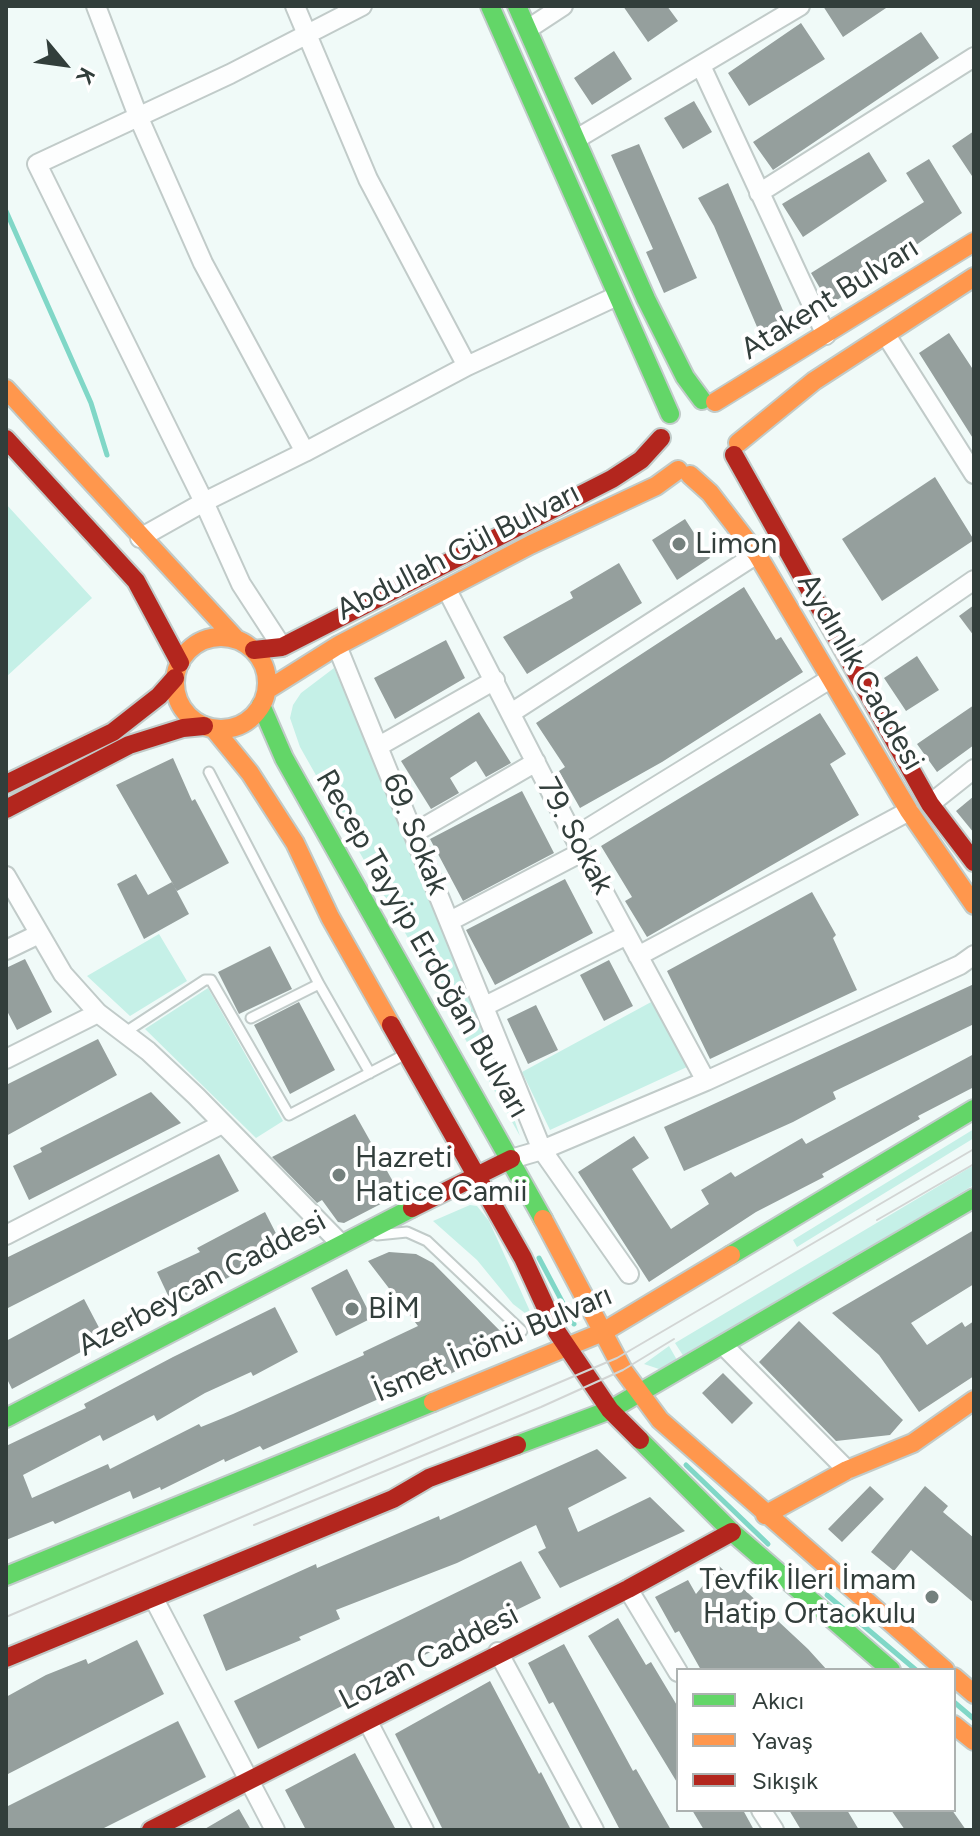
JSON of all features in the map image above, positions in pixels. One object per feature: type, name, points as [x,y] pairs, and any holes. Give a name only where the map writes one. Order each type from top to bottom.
[{"type":"main road","points":[[490,6],[670,414]]},
{"type":"main road","points":[[517,6],[578,138],[646,299],[685,377],[708,401],[733,419],[736,449],[715,473],[684,472],[669,461],[661,438],[670,414],[690,401],[708,401]]},
{"type":"main road","name":"Atakent Bulvarı","points":[[708,401],[826,335],[974,242]]},
{"type":"main road","name":"Atakent Bulvarı","points":[[736,449],[814,381],[974,277]]},
{"type":"main road","points":[[6,389],[140,538],[208,605],[236,639],[254,650],[265,669],[264,698],[243,724],[183,728],[129,745],[6,809]]},
{"type":"main road","name":"Abdullah Gül Bulvarı","points":[[254,650],[282,647],[612,479],[641,460],[661,438]]},
{"type":"main road","points":[[6,439],[136,581],[178,670],[182,707],[209,727]]},
{"type":"main road","name":"Aydınlık Caddesi","points":[[736,449],[930,804],[974,862]]},
{"type":"main road","name":"Aydınlık Caddesi","points":[[684,472],[710,493],[757,554],[909,811],[974,905]]},
{"type":"main road","name":"Abdullah Gül Bulvarı","points":[[264,698],[337,646],[544,538],[684,472]]},
{"type":"main road","points":[[6,784],[113,732],[156,698],[178,670],[188,650],[206,639],[236,639]]},
{"type":"main road","name":"Recep Tayyip Erdoğan Bulvarı","points":[[264,698],[284,758],[511,1159],[623,1370],[660,1420],[761,1517],[943,1668]]},
{"type":"main road","name":"Recep Tayyip Erdoğan Bulvarı","points":[[209,727],[250,773],[295,843],[330,917],[478,1176],[566,1346],[610,1410],[734,1530],[889,1668]]},
{"type":"main road","name":"İsmet İnönü Bulvarı","points":[[9,1571],[603,1332],[974,1109]]},
{"type":"main road","name":"Azerbeycan Caddesi","points":[[6,1418],[349,1239],[511,1159]]},
{"type":"main road","points":[[6,1658],[393,1499],[429,1478],[610,1410],[974,1198]]},
{"type":"main road","points":[[761,1517],[847,1470],[913,1443],[974,1400]]},
{"type":"main road","name":"Lozan Caddesi","points":[[151,1830],[628,1589],[761,1517]]},
{"type":"main road","points":[[956,1679],[974,1694]]},
{"type":"main road","points":[[956,1727],[974,1741]]},
{"type":"street","points":[[96,6],[138,116],[203,263],[305,452]]},
{"type":"street","points":[[295,6],[368,179],[467,366]]},
{"type":"street","points":[[282,647],[241,584],[204,502],[37,164],[362,6]]},
{"type":"street","points":[[528,29],[563,6]]},
{"type":"street","points":[[578,138],[702,68],[800,6]]},
{"type":"street","points":[[759,193],[974,57]]},
{"type":"street","points":[[702,68],[826,335]]},
{"type":"street","points":[[140,538],[467,366],[617,296]]},
{"type":"street","points":[[886,335],[974,474]]},
{"type":"street","points":[[511,713],[757,554]]},
{"type":"street","points":[[852,664],[974,580]]},
{"type":"street","name":"79. Sokak","points":[[447,590],[578,845],[706,1081]]},
{"type":"street","name":"69. Sokak","points":[[337,646],[542,1150],[629,1274]]},
{"type":"street","points":[[450,921],[578,845],[830,679]]},
{"type":"street","points":[[379,746],[495,680]]},
{"type":"street","points":[[414,833],[536,762]]},
{"type":"street","points":[[930,804],[974,769]]},
{"type":"street","points":[[638,956],[909,811]]},
{"type":"street","points":[[6,876],[37,935],[63,974],[98,1013],[167,1069],[222,1124],[349,1239]]},
{"type":"street","points":[[6,950],[37,935]]},
{"type":"street","points":[[485,1006],[627,935]]},
{"type":"street","points":[[511,1159],[542,1150],[706,1081],[960,965],[974,955]]},
{"type":"street","points":[[6,1059],[98,1013]]},
{"type":"street","points":[[6,1235],[222,1124]]},
{"type":"street","points":[[723,1345],[847,1470]]},
{"type":"street","points":[[628,1589],[676,1669]]},
{"type":"street","points":[[154,1599],[275,1830]]},
{"type":"street","points":[[498,1652],[594,1830]]},
{"type":"street","points":[[368,1722],[424,1830]]},
{"type":"street","points":[[762,1812],[774,1830]]},
{"type":"lane","points":[[209,772],[319,984],[370,1073]]},
{"type":"lane","points":[[124,1033],[205,980],[211,980],[284,1112],[294,1113],[408,1053]]},
{"type":"lane","points":[[251,1018],[319,984]]},
{"type":"lane","points":[[349,1239],[407,1232],[427,1241],[522,1331]]},
{"type":"green space","points":[[6,504],[92,598],[6,677]]},
{"type":"green space","points":[[334,668],[386,783],[471,993],[520,1136],[300,747],[290,718],[293,705],[301,693]]},
{"type":"green space","points":[[159,934],[187,981],[130,1016],[87,976]]},
{"type":"green space","points":[[208,988],[283,1121],[256,1138],[145,1029]]},
{"type":"green space","points":[[653,1001],[687,1067],[550,1130],[522,1072]]},
{"type":"green space","points":[[974,1129],[974,1138],[797,1247],[793,1240]]},
{"type":"green space","points":[[974,1165],[974,1185],[684,1357],[675,1343]]},
{"type":"green space","points":[[470,1205],[477,1206],[489,1221],[534,1320],[513,1304],[477,1260],[433,1221]]},
{"type":"green space","points":[[669,1346],[677,1360],[659,1369],[644,1364]]},
{"type":"building","points":[[623,6],[667,6],[678,21],[648,42]]},
{"type":"building","points":[[823,6],[889,6],[843,37]]},
{"type":"building","points":[[801,23],[825,59],[749,106],[728,73]]},
{"type":"building","points":[[921,32],[939,58],[773,170],[753,142]]},
{"type":"building","points":[[614,51],[632,79],[592,105],[574,78]]},
{"type":"building","points":[[694,101],[712,132],[683,149],[664,118]]},
{"type":"building","points":[[974,131],[974,179],[952,146]]},
{"type":"building","points":[[639,144],[697,278],[664,293],[646,252],[653,249],[611,155]]},
{"type":"building","points":[[869,152],[887,181],[803,237],[782,204]]},
{"type":"building","points":[[929,159],[962,213],[830,305],[811,273],[924,202],[906,173]]},
{"type":"building","points":[[728,183],[791,329],[763,341],[714,226],[698,198]]},
{"type":"building","points":[[949,333],[974,371],[974,440],[919,353]]},
{"type":"building","points":[[935,477],[974,540],[882,601],[842,539]]},
{"type":"building","points":[[685,519],[710,558],[677,580],[652,540]]},
{"type":"building","points":[[619,563],[642,603],[527,674],[503,637],[573,598],[570,592]]},
{"type":"building","points":[[744,587],[776,640],[781,637],[803,672],[662,762],[580,808],[559,771],[565,767],[536,723]]},
{"type":"building","points":[[974,605],[974,636],[959,616]]},
{"type":"building","points":[[446,640],[465,678],[395,719],[374,678]]},
{"type":"building","points":[[917,656],[939,690],[906,711],[884,678]]},
{"type":"building","points":[[974,705],[974,745],[937,772],[917,744]]},
{"type":"building","points":[[479,712],[511,763],[486,777],[476,761],[450,778],[459,793],[431,809],[401,761]]},
{"type":"building","points":[[820,713],[846,754],[830,764],[859,815],[647,937],[625,901],[632,897],[601,846]]},
{"type":"building","points":[[173,758],[192,801],[195,799],[229,863],[177,891],[116,785]]},
{"type":"building","points":[[522,791],[554,853],[463,901],[430,839]]},
{"type":"building","points":[[974,796],[974,833],[956,811]]},
{"type":"building","points":[[136,874],[148,895],[172,882],[189,914],[144,939],[117,884]]},
{"type":"building","points":[[565,879],[593,933],[495,985],[466,930]]},
{"type":"building","points":[[812,892],[836,935],[833,938],[857,990],[710,1059],[667,971]]},
{"type":"building","points":[[270,946],[292,989],[239,1014],[218,972]]},
{"type":"building","points":[[25,959],[52,1012],[17,1030],[6,1009],[6,968]]},
{"type":"building","points":[[609,960],[633,1006],[604,1021],[580,975]]},
{"type":"building","points":[[974,984],[974,1024],[833,1092],[836,1099],[793,1122],[684,1171],[664,1127]]},
{"type":"building","points":[[299,1002],[335,1070],[290,1094],[254,1025]]},
{"type":"building","points":[[536,1005],[558,1050],[528,1064],[507,1019]]},
{"type":"building","points":[[98,1039],[117,1075],[6,1136],[6,1085]]},
{"type":"building","points":[[974,1054],[974,1087],[918,1116],[920,1119],[822,1174],[824,1177],[756,1212],[649,1282],[578,1172],[634,1136],[649,1158],[632,1169],[671,1229],[709,1204],[701,1190],[731,1172],[735,1177],[802,1138],[806,1144]]},
{"type":"building","points":[[151,1092],[181,1123],[29,1200],[13,1166],[42,1152],[40,1148]]},
{"type":"building","name":"Hazreti Hatice Camii","points":[[355,1114],[400,1194],[344,1223],[338,1222],[322,1200],[317,1203],[272,1157]]},
{"type":"building","points":[[219,1154],[239,1191],[6,1309],[6,1258]]},
{"type":"building","points":[[265,1212],[284,1249],[173,1306],[157,1272],[200,1252],[197,1248]]},
{"type":"building","points":[[974,1230],[974,1284],[911,1323],[927,1345],[962,1322],[965,1327],[974,1321],[974,1376],[919,1412],[879,1355],[832,1313]]},
{"type":"building","points":[[389,1252],[416,1254],[433,1263],[512,1343],[446,1376],[442,1371],[263,1450],[260,1446],[225,1462],[224,1459],[161,1490],[160,1487],[133,1499],[130,1491],[55,1524],[53,1521],[6,1540],[6,1446],[86,1408],[84,1404],[173,1357],[275,1307],[298,1352],[253,1376],[251,1372],[205,1393],[157,1421],[154,1415],[103,1441],[100,1435],[23,1475],[32,1498],[108,1464],[110,1469],[199,1424],[201,1427],[233,1414],[364,1355],[363,1352],[418,1326],[368,1261]]},
{"type":"building","points":[[347,1269],[372,1318],[336,1336],[311,1288]]},
{"type":"building","points":[[84,1299],[105,1339],[12,1389],[6,1377],[6,1341]]},
{"type":"building","points":[[799,1321],[903,1420],[890,1435],[836,1441],[759,1362]]},
{"type":"building","points":[[723,1373],[753,1403],[732,1424],[702,1393]]},
{"type":"building","points":[[597,1449],[627,1478],[568,1508],[578,1532],[650,1497],[685,1531],[560,1588],[538,1552],[546,1548],[536,1525],[457,1563],[336,1610],[340,1619],[299,1637],[301,1640],[226,1671],[203,1615],[316,1564],[317,1568],[439,1516],[440,1520]]},
{"type":"building","points":[[870,1486],[884,1499],[842,1542],[828,1529]]},
{"type":"building","points":[[925,1486],[948,1506],[943,1512],[974,1538],[974,1603],[911,1550],[894,1571],[871,1552]]},
{"type":"building","points":[[521,1561],[541,1598],[404,1665],[406,1668],[367,1687],[369,1692],[258,1749],[234,1701]]},
{"type":"building","points":[[719,1566],[825,1668],[700,1668],[655,1597],[688,1580],[696,1594]]},
{"type":"building","points":[[618,1618],[646,1665],[651,1662],[676,1704],[676,1781],[588,1636]]},
{"type":"building","points":[[137,1640],[164,1694],[6,1775],[6,1697],[46,1675],[86,1659],[88,1664]]},
{"type":"building","points":[[564,1644],[633,1771],[636,1769],[671,1830],[620,1830],[553,1702],[549,1704],[528,1663]]},
{"type":"building","points":[[490,1681],[571,1830],[443,1830],[395,1734]]},
{"type":"building","points":[[178,1721],[206,1777],[100,1830],[6,1830],[6,1807]]},
{"type":"building","points":[[355,1753],[396,1830],[306,1830],[285,1790]]},
{"type":"building","points":[[239,1809],[251,1830],[203,1830]]},
{"type":"building","points":[[693,1812],[744,1812],[754,1830],[704,1830]]},
{"type":"building","points":[[790,1812],[848,1812],[859,1830],[801,1830]]},
{"type":"building","points":[[892,1812],[953,1812],[966,1830],[905,1830]]},
{"type":"waterway","points":[[6,211],[91,403],[107,455]]},
{"type":"waterway","points":[[539,1258],[574,1324]]},
{"type":"waterway","points":[[686,1465],[768,1544]]},
{"type":"waterway","points":[[827,1595],[914,1668]]},
{"type":"waterway","points":[[956,1704],[974,1719]]},
{"type":"tram line","points":[[6,1617],[617,1358],[974,1149]]},
{"type":"tram line","points":[[877,1220],[974,1164]]},
{"type":"tram line","points":[[254,1525],[541,1407],[623,1370],[674,1339]]},
{"type":"traffic: fast","points":[[490,6],[670,414]]},
{"type":"traffic: fast","points":[[517,6],[646,299],[685,377],[702,400]]},
{"type":"traffic: fast","points":[[261,705],[284,758],[543,1219]]},
{"type":"traffic: fast","points":[[731,1255],[974,1109]]},
{"type":"traffic: fast","points":[[517,1445],[610,1410],[974,1198]]},
{"type":"traffic: fast","points":[[6,1418],[412,1208]]},
{"type":"traffic: fast","points":[[6,1576],[433,1402]]},
{"type":"traffic: fast","points":[[640,1440],[732,1532],[889,1668]]},
{"type":"traffic: slow","points":[[715,402],[974,242]]},
{"type":"traffic: slow","points":[[738,443],[814,381],[974,277]]},
{"type":"traffic: slow","points":[[6,389],[236,639]]},
{"type":"traffic: slow","points":[[267,690],[337,646],[530,545],[656,486],[678,470]]},
{"type":"traffic: slow","points":[[690,475],[710,493],[757,554],[909,811],[974,905]]},
{"type":"traffic: slow","points":[[221,637],[239,640],[254,650],[264,665],[267,683],[264,701],[254,716],[239,726],[221,729],[203,726],[188,716],[178,701],[175,683],[178,665],[188,650],[203,640],[221,637]]},
{"type":"traffic: slow","points":[[214,729],[250,773],[295,843],[330,917],[391,1025]]},
{"type":"traffic: slow","points":[[543,1219],[623,1370],[660,1420],[943,1668]]},
{"type":"traffic: slow","points":[[433,1402],[603,1332],[731,1255]]},
{"type":"traffic: slow","points":[[765,1515],[847,1470],[913,1443],[974,1400]]},
{"type":"traffic: slow","points":[[956,1679],[974,1694]]},
{"type":"traffic: slow","points":[[956,1727],[974,1741]]},
{"type":"traffic: jam","points":[[254,650],[282,647],[612,479],[641,460],[661,438]]},
{"type":"traffic: jam","points":[[6,439],[136,581],[180,663]]},
{"type":"traffic: jam","points":[[734,455],[930,804],[974,862]]},
{"type":"traffic: jam","points":[[6,784],[113,732],[159,696],[175,678]]},
{"type":"traffic: jam","points":[[6,809],[129,745],[183,728],[204,726]]},
{"type":"traffic: jam","points":[[391,1025],[523,1258],[557,1332],[610,1410],[640,1440]]},
{"type":"traffic: jam","points":[[412,1208],[511,1159]]},
{"type":"traffic: jam","points":[[6,1658],[393,1499],[429,1478],[517,1445]]},
{"type":"traffic: jam","points":[[151,1830],[628,1589],[732,1532]]},
{"type":"place","name":"Limon","points":[[679,544]]},
{"type":"place","name":"Hazreti Hatice Camii","points":[[339,1175]]},
{"type":"place","name":"BİM","points":[[352,1309]]},
{"type":"place","name":"Tevfik İleri İmam Hatip Ortaokulu","points":[[932,1597]]}]
